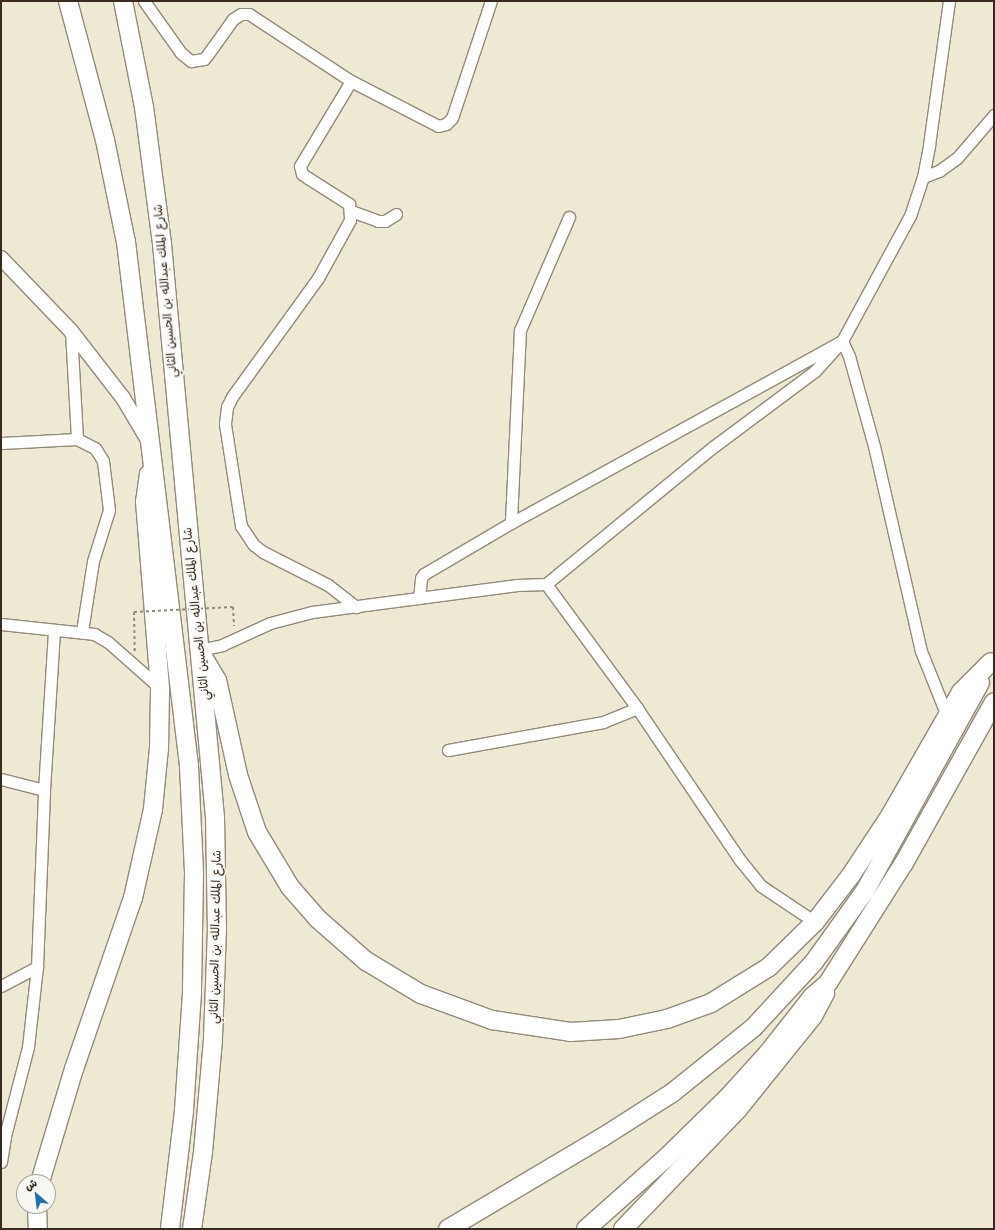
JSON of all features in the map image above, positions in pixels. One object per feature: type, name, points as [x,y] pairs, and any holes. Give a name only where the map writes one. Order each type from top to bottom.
[{"type":"highway","name":"شارع الملك عبدالله بن الحسين الثاني","points":[[68,1],[93,90],[116,191],[134,293],[153,464],[185,723],[194,874],[189,1052],[170,1229]]},
{"type":"highway","name":"شارع الملك عبدالله بن الحسين الثاني","points":[[123,1],[144,107],[162,244],[214,801],[217,929],[209,1096],[192,1229]]},
{"type":"highway","points":[[42,1174],[49,1144],[124,927],[141,868],[157,778],[160,688],[144,502],[146,483],[153,464]]},
{"type":"highway","points":[[199,650],[210,664],[217,680],[231,747],[247,804],[257,832],[278,869],[318,919],[349,948],[384,973],[421,994],[492,1020],[545,1030],[594,1032],[643,1025],[697,1009],[750,981],[769,967],[815,922],[878,836],[947,716],[970,681],[993,659]]},
{"type":"highway","points":[[448,1229],[604,1137],[672,1093],[724,1054],[784,996],[832,939],[865,891],[993,659]]},
{"type":"highway","points":[[623,1229],[711,1139],[764,1079],[817,1010],[828,982],[908,857],[994,702]]},
{"type":"highway","points":[[586,1229],[708,1117],[749,1074],[812,997],[828,982]]},
{"type":"highway","points":[[37,1214],[38,1229]]},
{"type":"street","points":[[144,1],[181,53],[191,61],[204,59],[233,19],[240,14],[249,14],[351,81],[438,126],[446,124],[452,118],[491,1]]},
{"type":"street","points":[[199,650],[222,645],[291,617],[327,609],[356,607],[419,598],[546,584],[713,447],[815,371],[842,341],[910,216],[924,177],[949,1]]},
{"type":"street","points":[[351,81],[300,166],[302,174],[345,200],[351,211],[350,220],[318,278],[232,397],[228,406],[225,424],[241,526],[254,545],[263,552],[328,585],[356,607]]},
{"type":"street","points":[[924,177],[939,171],[957,158],[994,116]]},
{"type":"street","points":[[351,211],[378,221],[391,218],[396,214]]},
{"type":"street","points":[[511,523],[520,330],[569,217]]},
{"type":"street","name":"شارع الملك عبدالله بن الحسين الثاني","points":[[1,258],[71,331],[123,398],[151,446]]},
{"type":"street","points":[[71,331],[77,440]]},
{"type":"street","points":[[419,598],[420,578],[424,574],[511,523],[842,341]]},
{"type":"street","points":[[842,341],[848,356],[874,446],[922,651],[947,716]]},
{"type":"street","points":[[1,443],[77,440],[91,444],[100,455],[109,510],[93,561],[82,631]]},
{"type":"street","points":[[546,584],[637,708],[740,860],[762,886],[815,922]]},
{"type":"street","points":[[1,624],[54,630],[82,631],[94,634],[108,642],[160,688]]},
{"type":"street","points":[[1,1162],[6,1132],[28,1047],[37,967],[44,790],[54,630]]},
{"type":"street","points":[[448,750],[603,722],[637,708]]},
{"type":"street","points":[[1,779],[44,790]]},
{"type":"street","points":[[1,986],[37,967]]},
{"type":"path","points":[[135,638],[134,612],[233,607],[234,622]]}]
